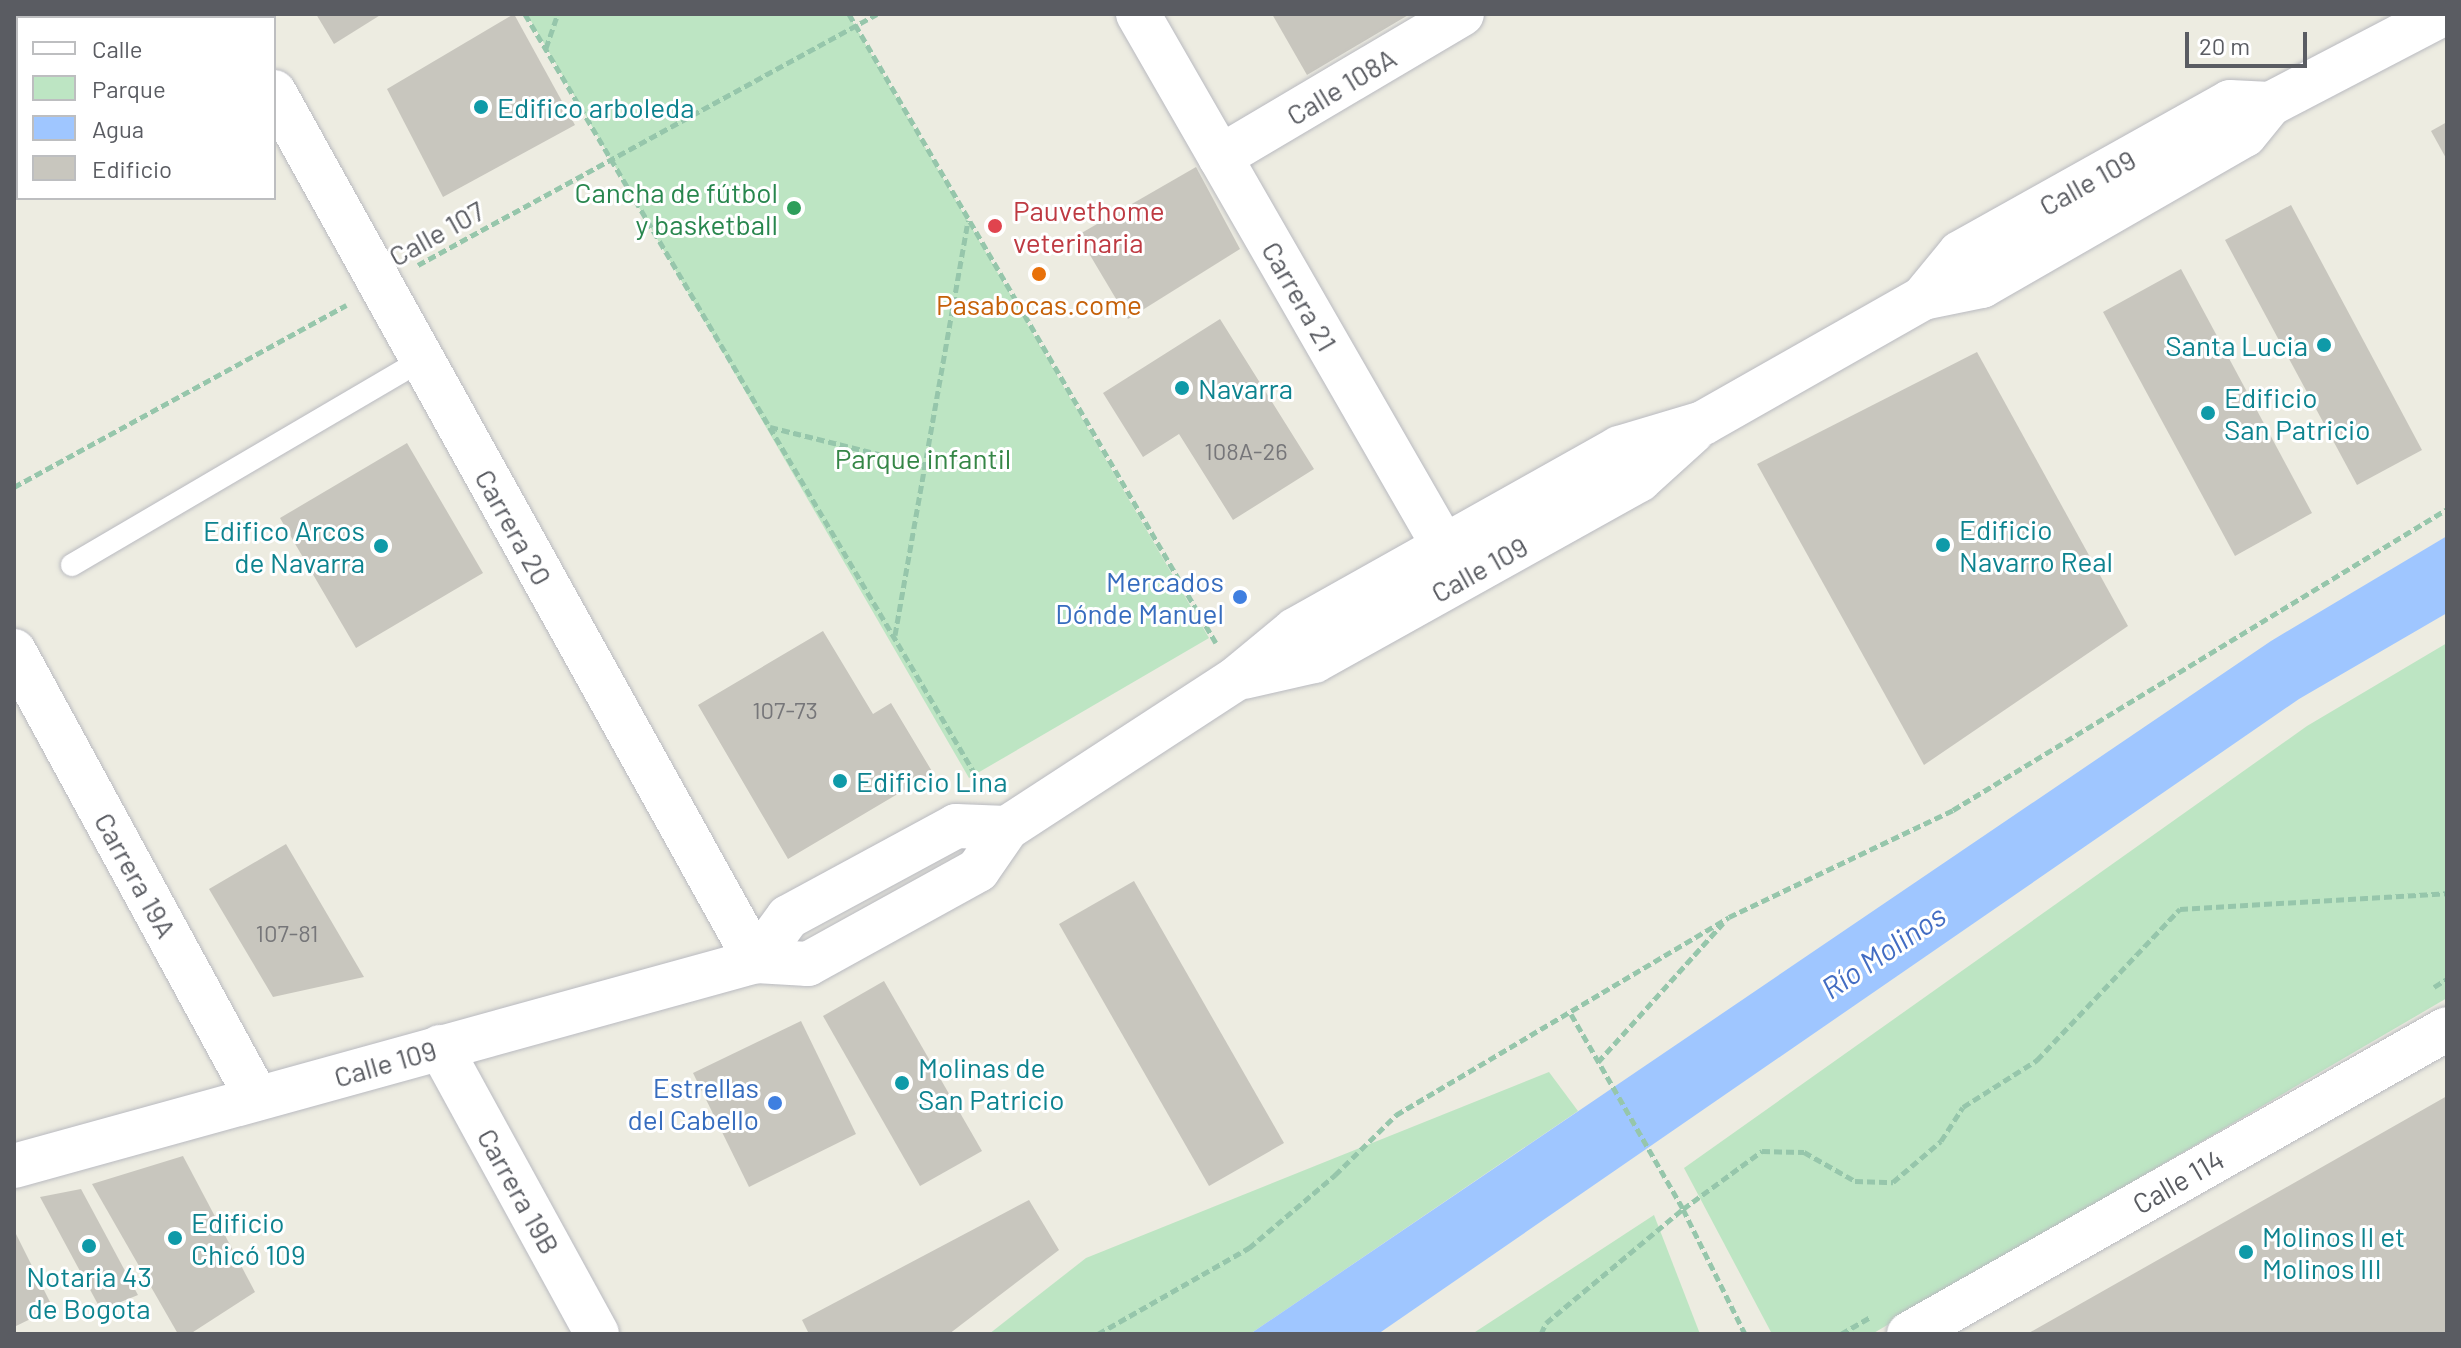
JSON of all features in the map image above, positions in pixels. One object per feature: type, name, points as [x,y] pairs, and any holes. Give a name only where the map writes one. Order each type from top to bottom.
[{"type":"street","name":"Carrera 21","points":[[1138,14],[1454,562]]},
{"type":"street","name":"Calle 108A","points":[[1220,157],[1462,14]]},
{"type":"street","name":"Calle 109","points":[[14,1166],[756,961],[808,964],[978,870],[1007,828],[1237,678],[1295,630],[1454,562],[1619,448],[1703,423],[1923,298],[1960,253],[1973,245],[2230,102],[2270,104],[2443,14]]},
{"type":"street","name":"Carrera 20","points":[[276,96],[756,961]]},
{"type":"street","name":"Carrera 19A","points":[[14,651],[257,1098]]},
{"type":"street","name":"Calle 114","points":[[1909,1334],[2447,1029]]},
{"type":"street","name":"Carrera 19B","points":[[440,1047],[597,1334]]},
{"type":"lane","points":[[72,565],[422,360]]},
{"type":"path","points":[[525,14],[1007,828]]},
{"type":"path","points":[[546,48],[558,14]]},
{"type":"path","points":[[849,14],[1237,678]]},
{"type":"path","name":"Calle 107","points":[[14,487],[877,14]]},
{"type":"path","points":[[895,638],[922,465],[968,219]]},
{"type":"path","points":[[770,427],[922,465]]},
{"type":"path","points":[[1098,1334],[1249,1248],[1396,1115],[1571,1014],[1729,917],[1953,810],[2447,509]]},
{"type":"path","points":[[1541,1334],[1546,1323],[1683,1209],[1762,1151],[1804,1152],[1855,1181],[1893,1182],[1941,1141],[1963,1107],[2037,1060],[2180,909],[2447,893]]},
{"type":"path","points":[[1598,1062],[1729,917]]},
{"type":"path","points":[[1571,1014],[1683,1209],[1745,1334]]},
{"type":"green space","name":"Parque infantil","points":[[527,14],[848,14],[1209,638],[969,778]]},
{"type":"green space","points":[[2447,643],[2447,998],[1872,1334],[1772,1334],[1684,1168],[2307,726]]},
{"type":"green space","points":[[1549,1072],[1578,1111],[1250,1334],[989,1334],[1086,1258]]},
{"type":"green space","points":[[1654,1215],[1700,1334],[1472,1334]]},
{"type":"water","name":"Río Molinos","points":[[2447,536],[2447,613],[2299,699],[1378,1334],[1250,1334],[2271,641]]},
{"type":"building","points":[[316,14],[382,14],[334,44]]},
{"type":"building","name":"Edifico arboleda","points":[[514,14],[575,125],[443,197],[387,89]]},
{"type":"building","points":[[1272,14],[1410,14],[1307,75]]},
{"type":"building","points":[[2447,122],[2447,160],[2431,131]]},
{"type":"building","points":[[1196,167],[1240,249],[1128,319],[1078,235]]},
{"type":"building","name":"Santa Lucia","points":[[2291,205],[2422,450],[2357,485],[2225,240]]},
{"type":"building","name":"Edificio San Patricio","points":[[2181,269],[2312,513],[2235,556],[2103,312]]},
{"type":"building","points":[[1220,319],[1314,469],[1233,520],[1179,434],[1143,457],[1103,393]]},
{"type":"building","name":"Edificio Navarro Real","points":[[1977,352],[2128,626],[1924,765],[1757,464]]},
{"type":"building","name":"Edifico Arcos de Navarra","points":[[407,443],[483,573],[356,648],[280,518]]},
{"type":"building","points":[[823,631],[873,714],[891,703],[933,773],[788,859],[698,705]]},
{"type":"building","points":[[286,844],[364,977],[273,997],[209,889]]},
{"type":"building","points":[[1134,881],[1284,1143],[1209,1186],[1059,924]]},
{"type":"building","name":"Molinas de San Patricio","points":[[884,981],[982,1151],[920,1186],[823,1016]]},
{"type":"building","name":"Estrellas del Cabello","points":[[801,1021],[856,1134],[749,1187],[693,1073]]},
{"type":"building","points":[[2447,1096],[2447,1334],[2027,1334],[2285,1188]]},
{"type":"building","name":"Edificio Chicó 109","points":[[183,1156],[255,1292],[190,1334],[178,1334],[92,1184]]},
{"type":"building","name":"Notaria 43 de Bogota","points":[[81,1189],[138,1295],[101,1310],[40,1197]]},
{"type":"building","points":[[1029,1200],[1059,1250],[949,1334],[809,1334],[802,1320]]},
{"type":"building","points":[[14,1230],[53,1308],[14,1327]]},
{"type":"place","name":"Edifico arboleda","points":[[481,107]]},
{"type":"place","name":"Cancha de fútbol y basketball","points":[[794,208]]},
{"type":"place","name":"Pauvethome veterinaria","points":[[995,226]]},
{"type":"place","name":"Pasabocas.come","points":[[1039,274]]},
{"type":"place","name":"Santa Lucia","points":[[2324,345]]},
{"type":"place","name":"Navarra","points":[[1182,388]]},
{"type":"place","name":"Edificio San Patricio","points":[[2208,413]]},
{"type":"place","name":"Edificio Navarro Real","points":[[1943,545]]},
{"type":"place","name":"Edifico Arcos de Navarra","points":[[381,546]]},
{"type":"place","name":"Mercados Dónde Manuel","points":[[1240,597]]},
{"type":"place","name":"Edificio Lina","points":[[840,781]]},
{"type":"place","name":"Molinas de San Patricio","points":[[902,1083]]},
{"type":"place","name":"Estrellas del Cabello","points":[[775,1103]]},
{"type":"place","name":"Edificio Chicó 109","points":[[175,1238]]},
{"type":"place","name":"Notaria 43 de Bogota","points":[[89,1246]]},
{"type":"place","name":"Molinos II et Molinos III","points":[[2246,1252]]}]
